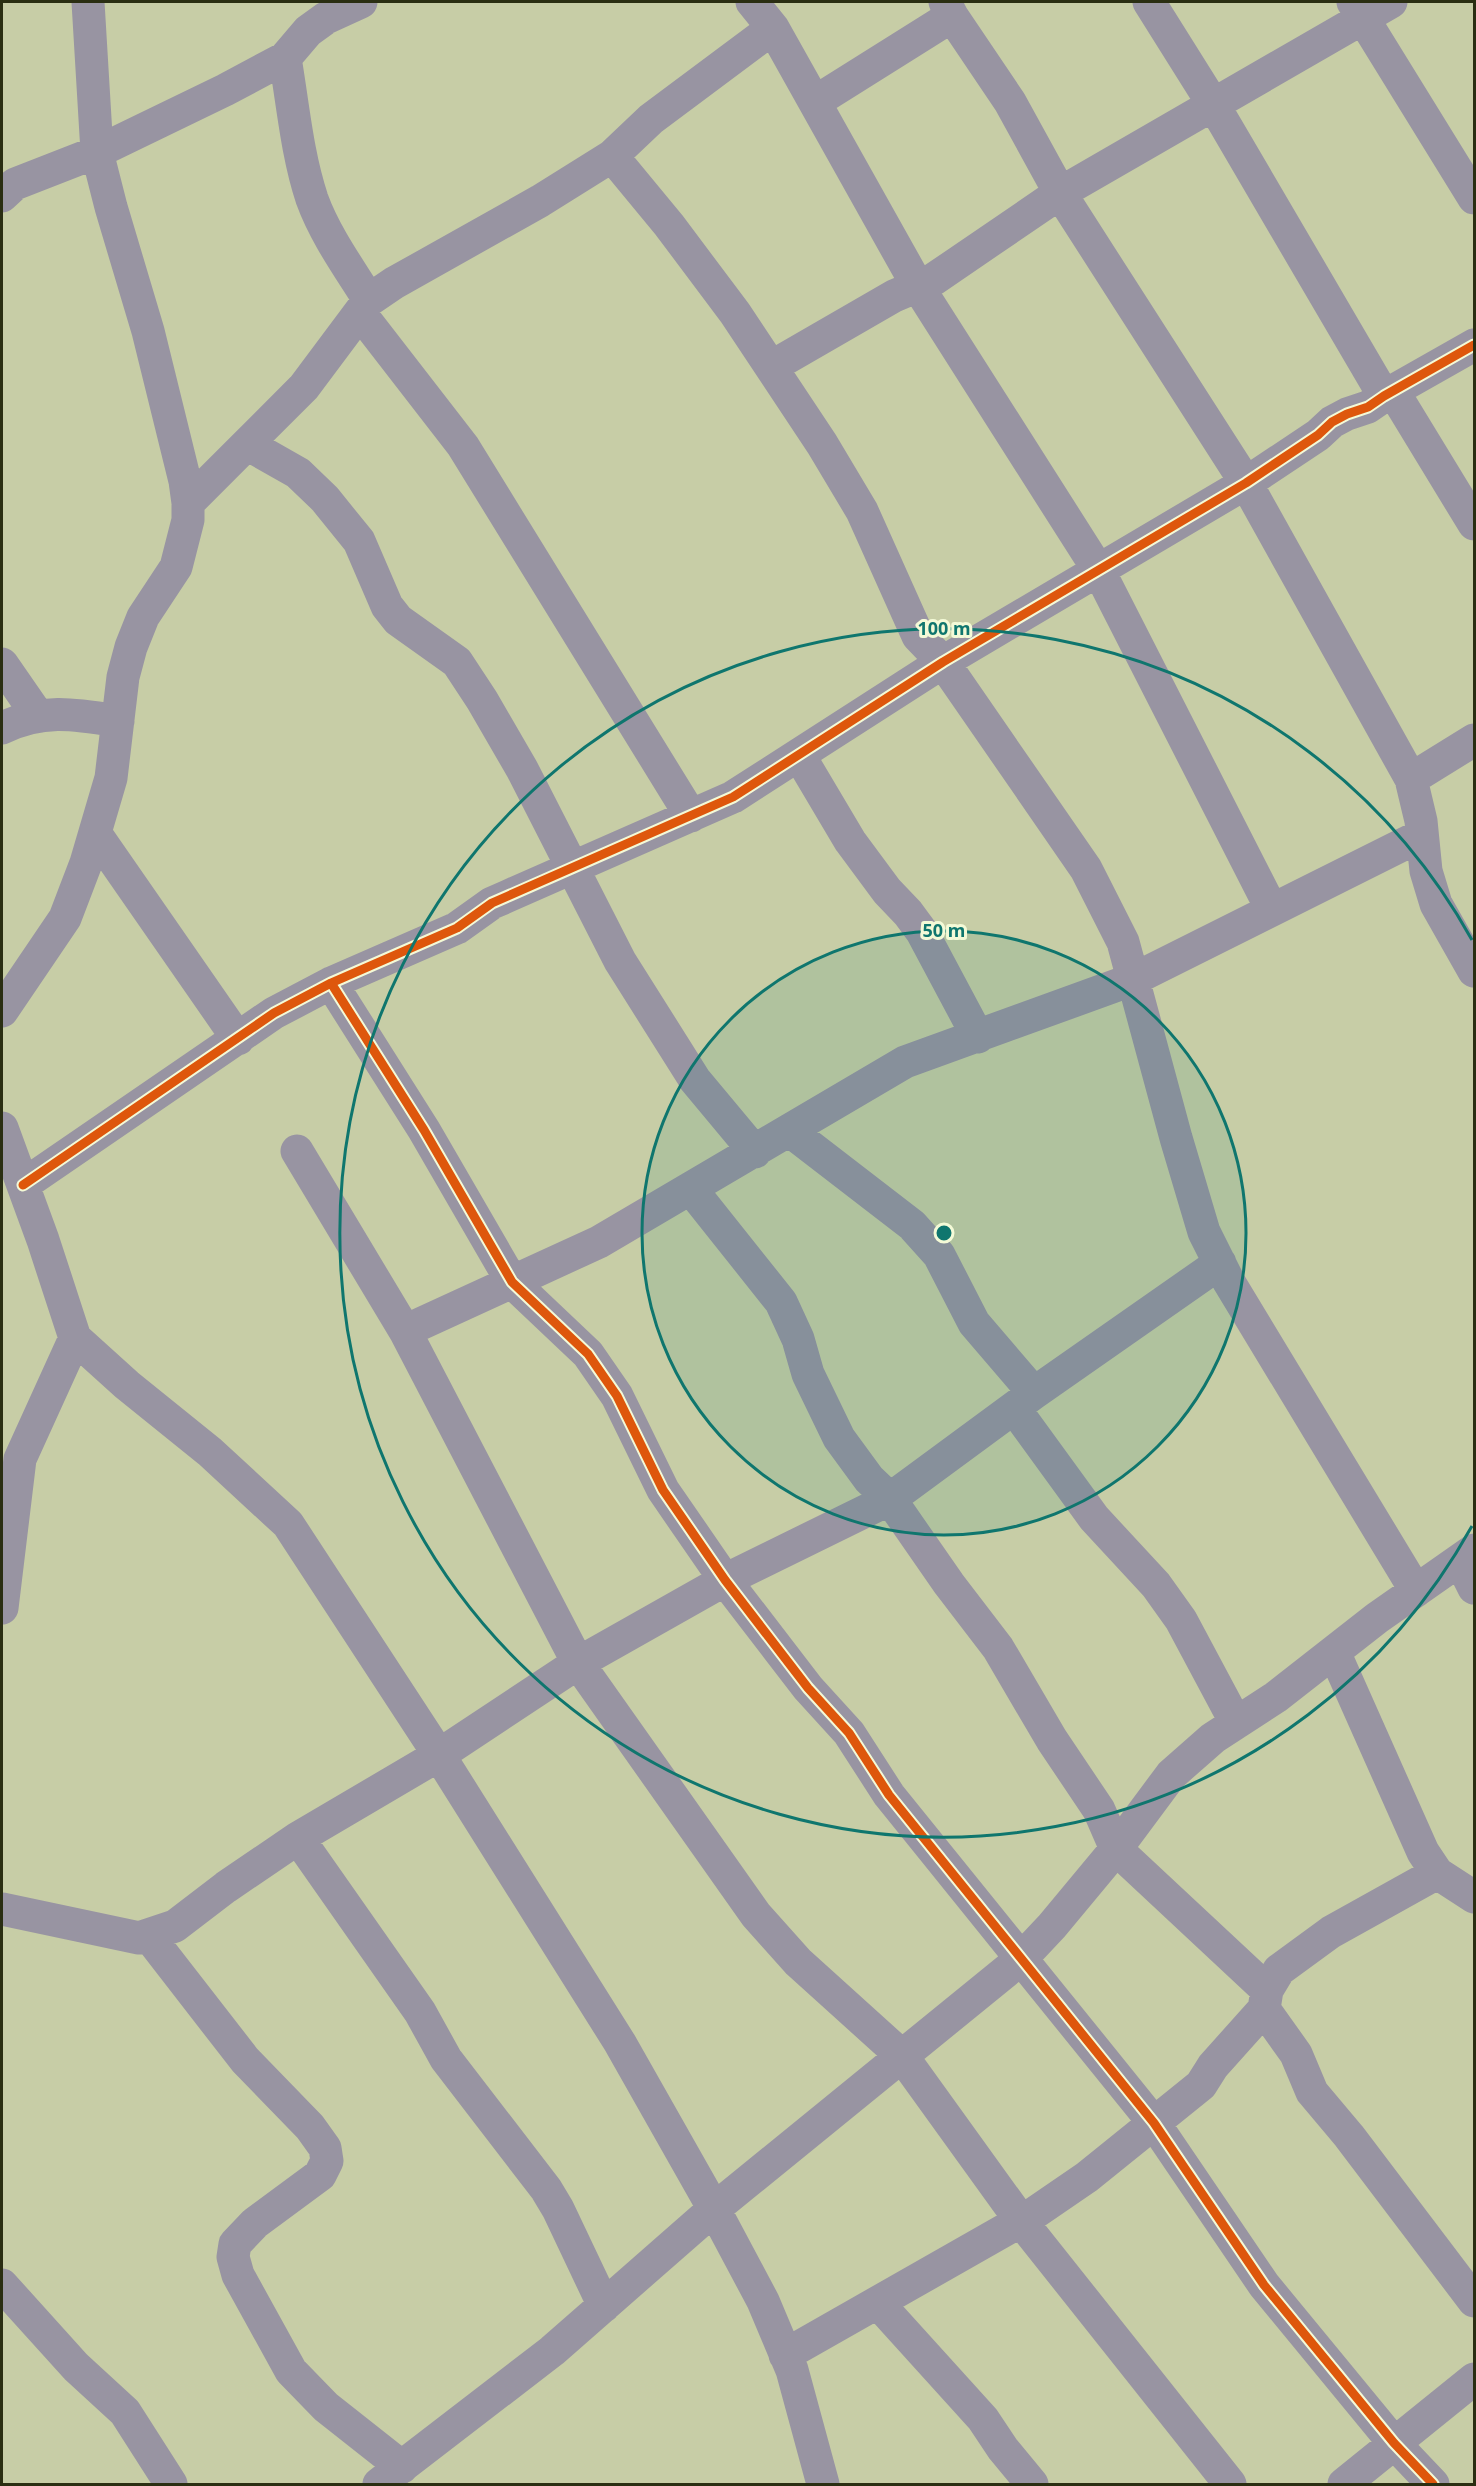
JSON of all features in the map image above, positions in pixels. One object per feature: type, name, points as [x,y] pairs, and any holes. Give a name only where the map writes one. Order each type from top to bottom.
[{"type":"street","points":[[2,1011],[65,918],[95,833],[111,778],[123,677],[131,647],[143,617],[176,567],[188,520],[188,502],[148,331],[97,152],[88,2]]},
{"type":"street","points":[[6,184],[97,152],[225,90],[285,58],[324,10],[361,2]]},
{"type":"street","points":[[752,2],[773,28],[917,285],[1099,571],[1272,910]]},
{"type":"street","points":[[1149,2],[1388,393],[1474,524]]},
{"type":"street","points":[[771,367],[894,296],[934,279],[1060,193],[1213,104],[1358,10],[1392,2]]},
{"type":"street","points":[[815,102],[949,9],[1010,102],[1060,193],[1246,483],[1411,779],[1422,835],[1426,871],[1436,904],[1474,971]]},
{"type":"street","points":[[1358,10],[1474,198]]},
{"type":"street","points":[[188,502],[304,387],[365,307],[394,283],[540,201],[612,156],[658,114],[773,28]]},
{"type":"street","points":[[285,58],[302,159],[312,200],[365,307],[464,446],[691,816]]},
{"type":"street","points":[[612,156],[682,242],[735,313],[771,367],[822,444],[862,511],[918,636],[942,662],[1086,870],[1123,942],[1201,1221],[1220,1263],[1416,1591]]},
{"type":"street","points":[[23,1185],[274,1014],[330,983],[457,928],[492,903],[733,797],[942,662],[1246,483],[1318,435],[1332,422],[1368,407],[1388,393],[1474,345]]},
{"type":"street","points":[[247,444],[298,473],[325,499],[359,541],[387,606],[399,620],[457,662],[522,769],[620,961],[695,1080],[755,1152]]},
{"type":"street","points":[[2,664],[38,716]]},
{"type":"street","points":[[2,728],[38,716],[66,713],[118,721]]},
{"type":"street","points":[[1411,779],[1474,740]]},
{"type":"street","points":[[799,755],[850,841],[887,891],[922,932],[978,1037]]},
{"type":"street","points":[[95,833],[238,1039]]},
{"type":"street","points":[[405,1330],[600,1242],[904,1062],[1134,979],[1422,835]]},
{"type":"street","points":[[330,983],[423,1130],[513,1282],[588,1354],[617,1396],[663,1490],[725,1580],[808,1688],[849,1733],[889,1795],[1154,2123],[1264,2285],[1394,2443],[1433,2484]]},
{"type":"street","points":[[790,1131],[912,1225],[928,1242],[946,1266],[974,1323],[1024,1400],[1094,1518],[1156,1585],[1181,1620],[1236,1723]]},
{"type":"street","points":[[4,1145],[23,1185],[75,1338],[127,1385],[210,1452],[288,1524],[439,1755],[620,2043],[763,2301],[792,2370],[823,2484]]},
{"type":"street","points":[[297,1151],[405,1330],[578,1663],[756,1915],[779,1943],[902,2056],[1021,2221],[1230,2484]]},
{"type":"street","points":[[691,1189],[781,1302],[798,1339],[808,1374],[839,1438],[869,1479],[890,1499],[949,1584],[998,1648],[1052,1740],[1099,1810],[1116,1849],[1265,1999],[1296,2054],[1312,2092],[1349,2136],[1474,2301]]},
{"type":"street","points":[[2,1909],[138,1938],[175,1926],[226,1887],[298,1838],[439,1755],[578,1663],[725,1580],[890,1499],[1024,1400],[1220,1263]]},
{"type":"street","points":[[2,1608],[11,1449],[75,1338]]},
{"type":"street","points":[[148,1935],[245,2060],[310,2127],[325,2148],[327,2161],[320,2175],[255,2223],[235,2244],[233,2257],[238,2274],[291,2372],[390,2476],[552,2351],[714,2209],[1021,1959],[1052,1926],[1116,1849],[1171,1775],[1213,1738],[1276,1697],[1377,1618],[1416,1591],[1470,1566]]},
{"type":"street","points":[[1334,1652],[1423,1852],[1437,1872],[1474,1897]]},
{"type":"street","points":[[298,1838],[420,2012],[446,2059],[546,2189],[604,2306]]},
{"type":"street","points":[[785,2355],[1021,2221],[1087,2176],[1201,2085],[1265,1999],[1279,1970],[1331,1932],[1437,1872]]},
{"type":"street","points":[[2,2285],[76,2367],[125,2412],[171,2484]]},
{"type":"street","points":[[878,2302],[982,2419],[1003,2450],[1032,2484]]},
{"type":"street","points":[[1344,2484],[1474,2379]]},
{"type":"cycle path","points":[[23,1185],[274,1013],[331,983],[457,928],[492,903],[733,797],[943,662],[1246,483],[1318,435],[1332,422],[1368,407],[1474,345]]},
{"type":"cycle path","points":[[331,983],[424,1130],[512,1282],[588,1354],[617,1396],[663,1490],[725,1580],[808,1688],[849,1733],[889,1795],[1154,2123],[1264,2285],[1394,2443],[1433,2484]]}]
